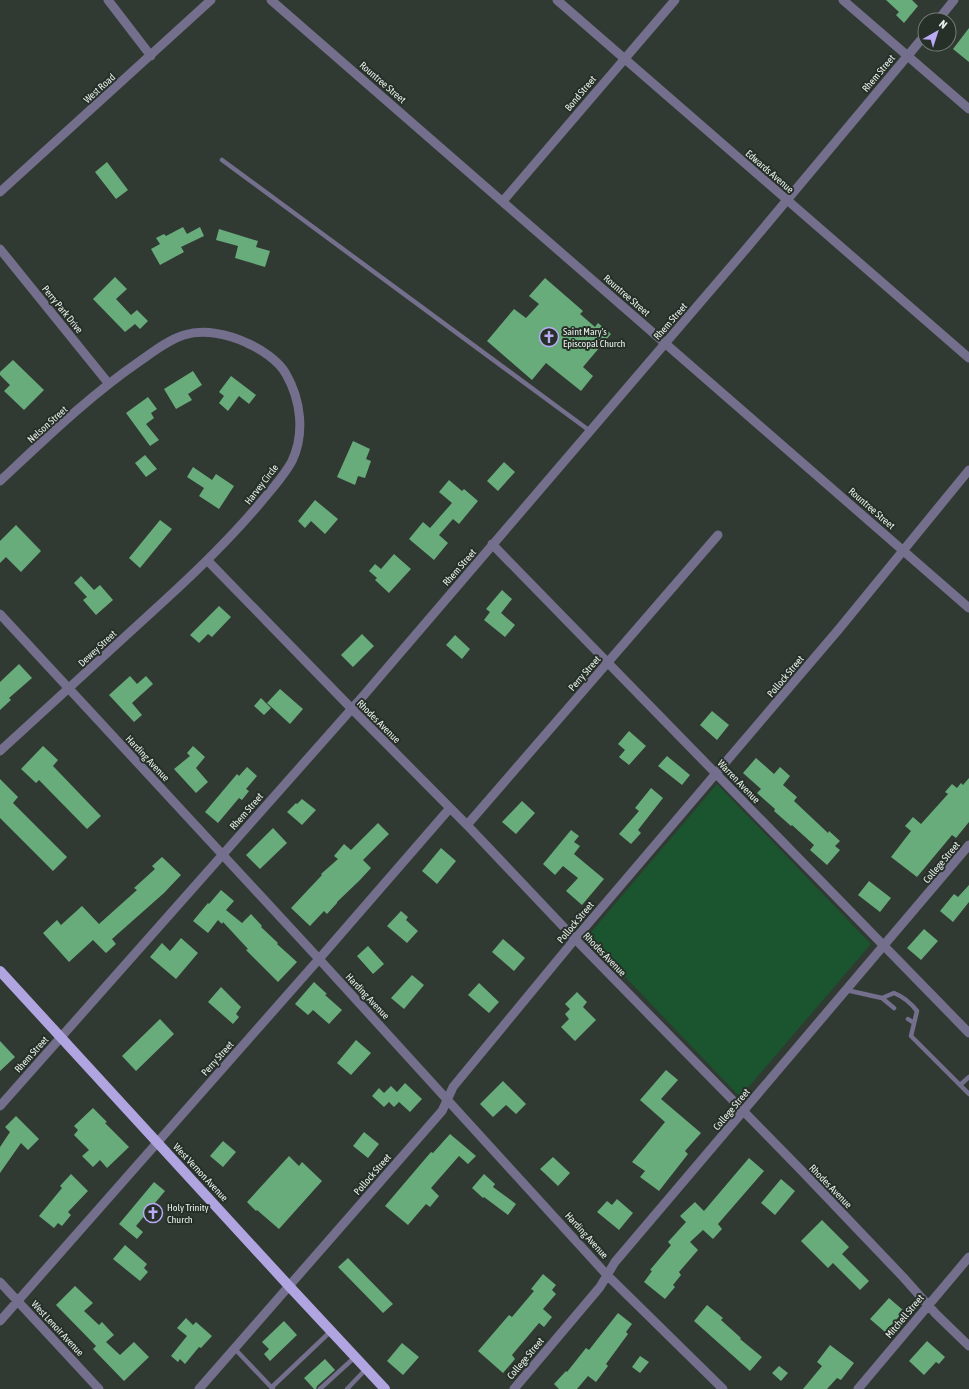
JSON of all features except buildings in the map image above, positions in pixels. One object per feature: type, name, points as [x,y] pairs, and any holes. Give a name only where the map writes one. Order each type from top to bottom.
[{"type":"main road","name":"West Vernon Avenue","points":[[0,971],[288,1286],[385,1389]]},
{"type":"street","points":[[108,0],[151,56]]},
{"type":"street","name":"West Road","points":[[0,192],[211,0]]},
{"type":"street","name":"Rountree Street","points":[[271,0],[969,608]]},
{"type":"street","name":"Edwards Avenue","points":[[557,0],[969,358]]},
{"type":"street","name":"Bond Street","points":[[503,201],[675,0]]},
{"type":"street","points":[[843,0],[969,109]]},
{"type":"street","points":[[944,12],[954,0]]},
{"type":"street","name":"Rhem Street","points":[[0,1106],[351,708],[590,431],[917,45]]},
{"type":"street","name":"Perry Park Drive","points":[[0,249],[109,384]]},
{"type":"street","name":"Harvey Circle","points":[[109,384],[165,344],[183,335],[196,332],[216,333],[244,341],[255,346],[278,364],[286,374],[300,415],[298,442],[292,461],[281,478],[246,520],[208,561]]},
{"type":"street","name":"Nelson Street","points":[[0,481],[109,384]]},
{"type":"street","name":"Pollock Street","points":[[199,1389],[442,1111],[454,1087],[575,939],[838,629],[969,470]]},
{"type":"street","name":"Perry Street","points":[[467,825],[718,536]]},
{"type":"street","name":"Warren Avenue","points":[[492,544],[969,1033]]},
{"type":"street","name":"Dewey Street","points":[[0,751],[208,561]]},
{"type":"street","name":"Rhodes Avenue","points":[[208,561],[467,825],[575,939],[969,1346]]},
{"type":"street","name":"Harding Avenue","points":[[0,614],[448,1099],[607,1275],[724,1389]]},
{"type":"street","name":"Perry Street","points":[[0,1321],[319,960],[450,808]]},
{"type":"street","name":"College Street","points":[[514,1389],[600,1287],[615,1262],[969,845]]},
{"type":"street","name":"Mitchell Street","points":[[858,1389],[969,1257]]},
{"type":"street","name":"West Lenoir Avenue","points":[[0,1282],[100,1389]]},
{"type":"lane","points":[[222,160],[590,431]]},
{"type":"lane","points":[[846,990],[882,998],[894,1008]]},
{"type":"lane","points":[[882,998],[894,993],[904,997],[912,1004],[916,1011],[911,1036],[969,1094]]},
{"type":"lane","points":[[908,1019],[914,1023]]},
{"type":"lane","points":[[960,1085],[969,1077]]},
{"type":"lane","points":[[234,1348],[273,1388],[330,1331]]},
{"type":"lane","points":[[320,1389],[355,1357]]},
{"type":"lane","points":[[347,1389],[366,1369]]},
{"type":"green space","points":[[717,784],[871,944],[740,1097],[587,937]]},
{"type":"place","name":"Saint Mary's Episcopal Church","points":[[549,337]]},
{"type":"place","name":"Holy Trinity Church","points":[[153,1213]]}]
